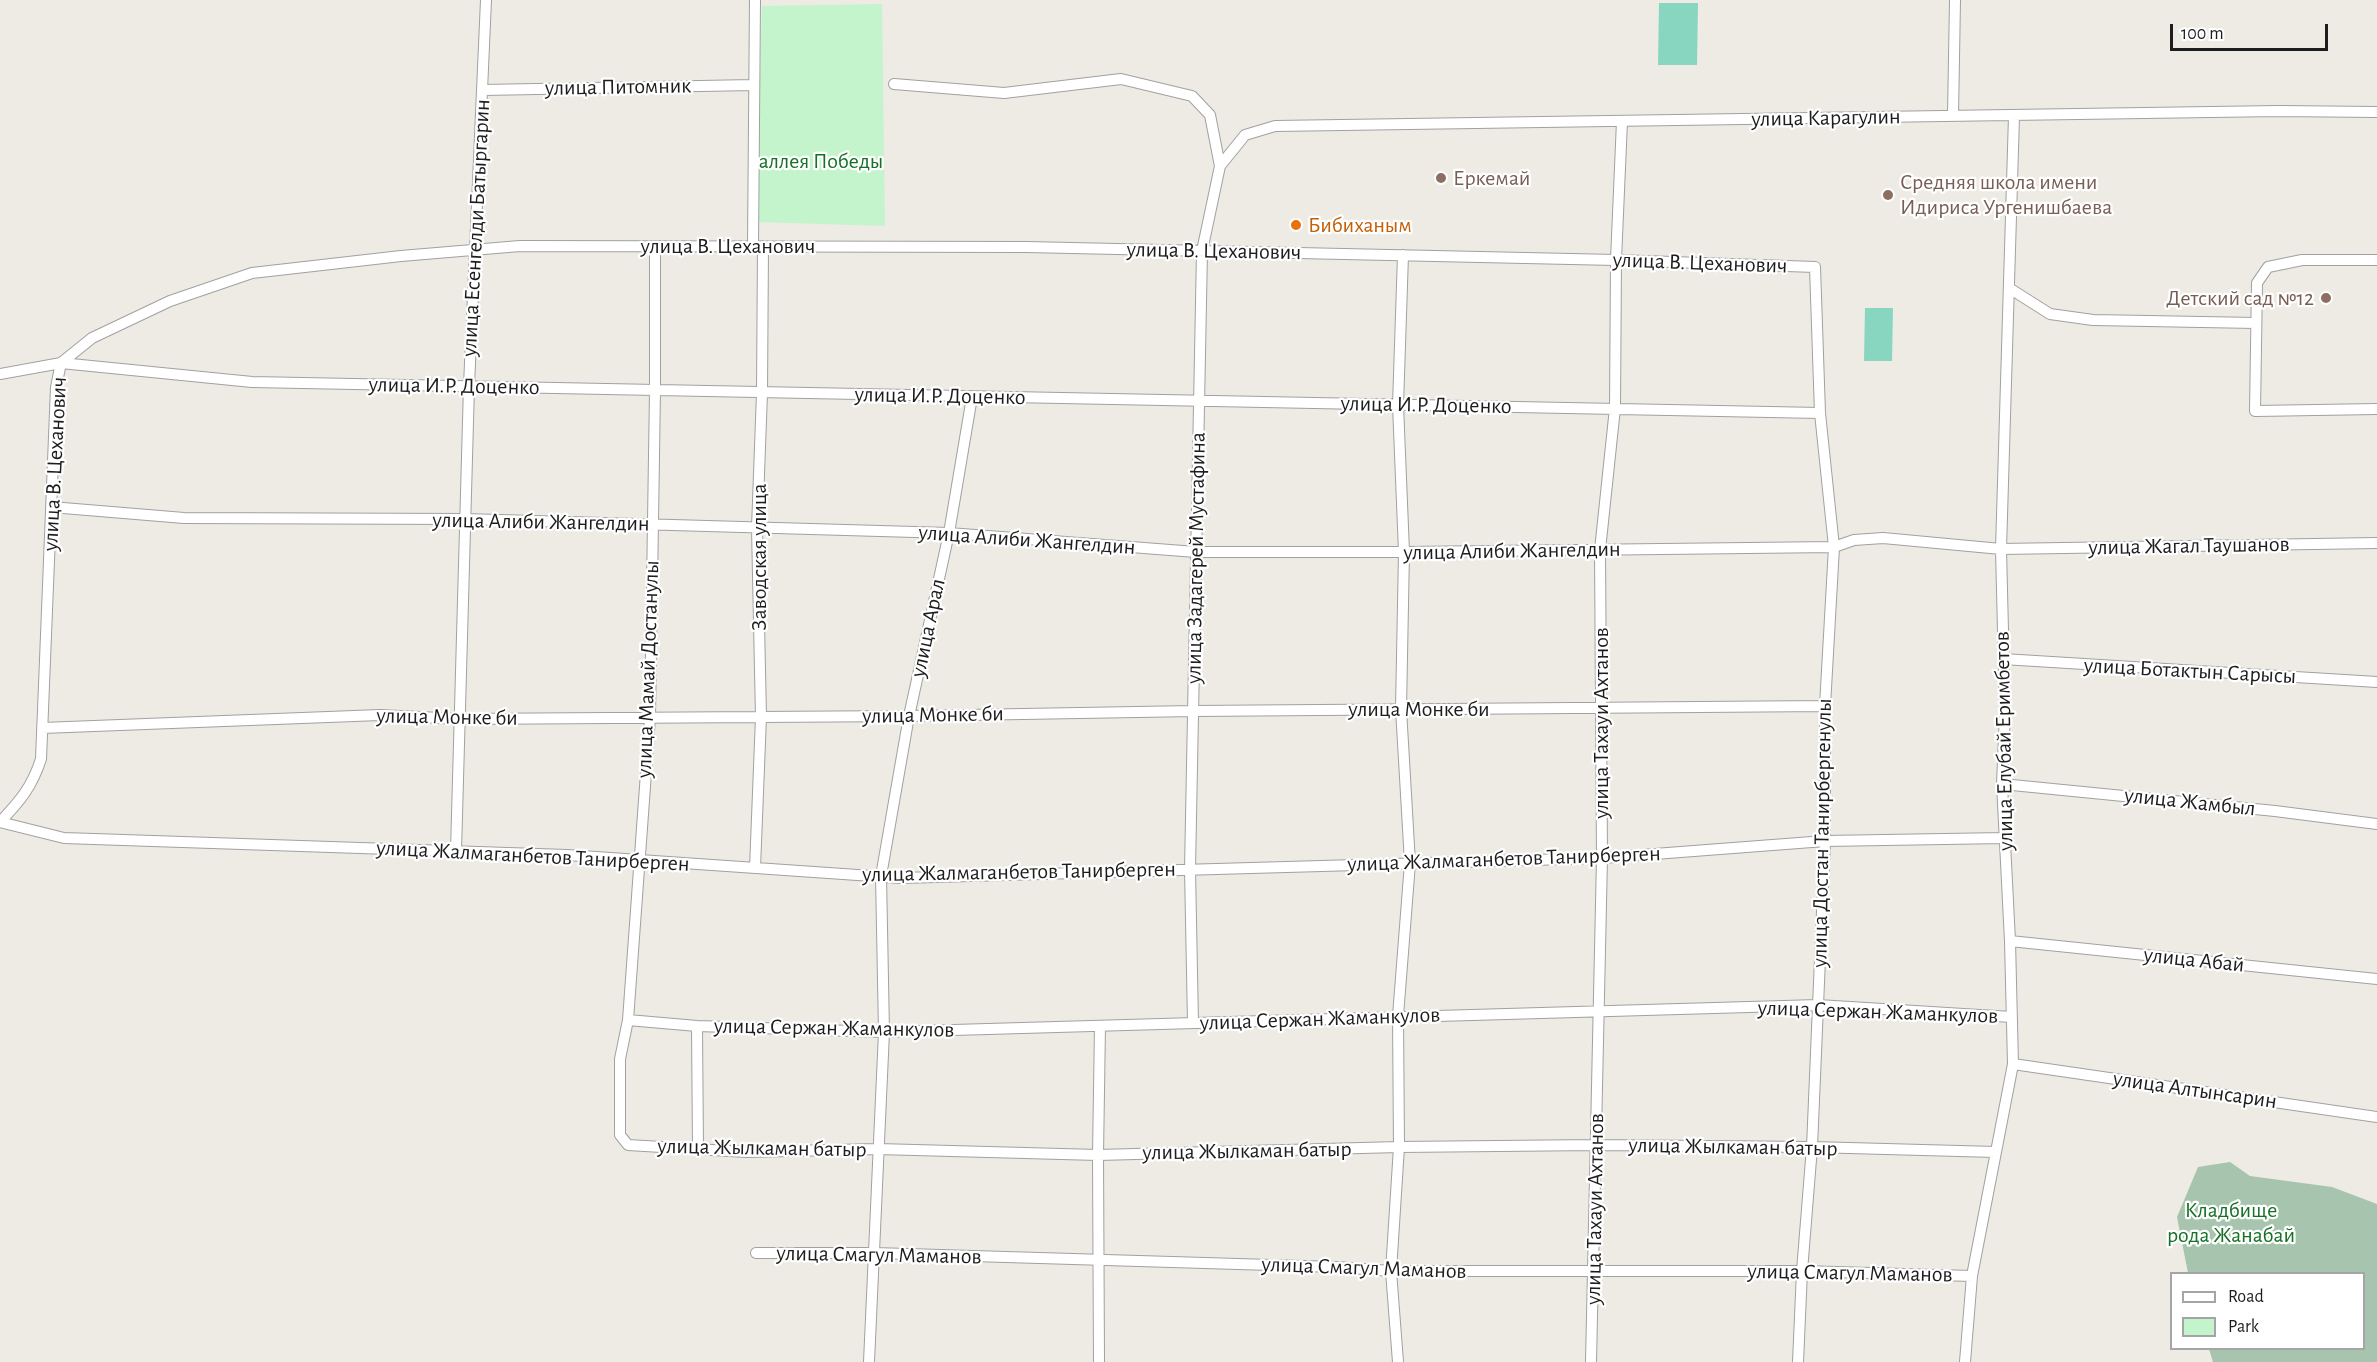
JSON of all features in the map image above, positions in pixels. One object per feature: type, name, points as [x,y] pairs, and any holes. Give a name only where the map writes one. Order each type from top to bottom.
[{"type":"street","name":"улица Есенгелди Батыргарин","points":[[456,851],[469,386],[486,0]]},
{"type":"street","name":"Заводская улица","points":[[755,0],[754,85],[762,393],[757,528],[761,717],[755,868]]},
{"type":"street","points":[[1953,116],[1954,0]]},
{"type":"street","points":[[894,84],[1004,93],[1121,79],[1192,96],[1210,115],[1220,166]]},
{"type":"street","name":"улица Питомник","points":[[482,90],[754,85]]},
{"type":"street","name":"улица Карагулин","points":[[1275,126],[2278,111],[2377,112]]},
{"type":"street","name":"улица Елубай Еримбетов","points":[[1965,1362],[1972,1276],[2013,1064],[2010,941],[2002,784],[2005,713],[2001,549],[2014,116]]},
{"type":"street","name":"улица Тахауи Ахтанов","points":[[1591,1362],[1602,858],[1600,550],[1615,408],[1616,260],[1622,121]]},
{"type":"street","name":"улица Задагерей Мустафина","points":[[1193,1023],[1190,869],[1202,252],[1220,166],[1245,135],[1275,126]]},
{"type":"street","name":"улица В. Цеханович","points":[[0,822],[22,799],[34,780],[40,759],[56,387],[61,363],[92,338],[121,324],[170,302],[252,273],[520,246],[1026,247],[1616,260],[1815,267]]},
{"type":"street","name":"улица Мамай Достанулы","points":[[628,1020],[650,718],[655,246]]},
{"type":"street","points":[[1398,1362],[1391,1271],[1399,1147],[1398,1016],[1410,863],[1401,709],[1404,552],[1398,405],[1404,255]]},
{"type":"street","points":[[2377,260],[2302,261],[2268,267],[2257,283],[2255,411],[2377,409]]},
{"type":"street","name":"улица Достан Танирбергенулы","points":[[1798,1362],[1802,1271],[1812,1147],[1825,841],[1825,706],[1834,547],[1820,413],[1815,267]]},
{"type":"street","points":[[2009,288],[2050,314],[2093,320],[2256,323]]},
{"type":"street","points":[[0,374],[61,363]]},
{"type":"street","name":"улица И.Р. Доценко","points":[[61,363],[252,382],[1820,413]]},
{"type":"street","name":"улица Арал","points":[[869,1362],[884,1032],[881,876],[909,716],[949,532],[972,397]]},
{"type":"street","name":"улица Алиби Жангелдин","points":[[51,507],[184,518],[465,519],[949,532],[1196,552],[1834,547],[1854,540],[1883,538],[2001,549]]},
{"type":"street","name":"улица Жагал Таушанов","points":[[2001,549],[2377,543]]},
{"type":"street","name":"улица Ботактын Сарысы","points":[[2003,659],[2377,682]]},
{"type":"street","name":"улица Монке би","points":[[42,728],[380,715],[460,719],[650,718],[1825,706]]},
{"type":"street","name":"улица Жамбыл","points":[[2002,784],[2276,811],[2377,824]]},
{"type":"street","name":"улица Жалмаганбетов Танирберген","points":[[0,822],[64,838],[638,859],[901,878],[1602,858],[1825,841],[2004,838]]},
{"type":"street","name":"улица Абай","points":[[2010,941],[2377,979]]},
{"type":"street","name":"улица Сержан Жаманкулов","points":[[628,1020],[697,1026],[884,1032],[1818,1005],[2012,1017]]},
{"type":"street","name":"улица Жылкаман батыр","points":[[628,1020],[620,1059],[620,1135],[628,1145],[746,1152],[878,1149],[1098,1155],[1399,1147],[1596,1145],[1996,1152]]},
{"type":"street","points":[[697,1026],[698,1149]]},
{"type":"street","points":[[1099,1362],[1100,1026]]},
{"type":"street","name":"улица Алтынсарин","points":[[2013,1064],[2377,1117]]},
{"type":"street","name":"улица Смагул Маманов","points":[[756,1253],[874,1253],[1391,1271],[1802,1271],[1972,1276]]},
{"type":"green space","points":[[1659,3],[1698,3],[1697,65],[1658,65]]},
{"type":"green space","name":"аллея Победы","points":[[882,4],[885,226],[756,222],[762,6]]},
{"type":"green space","points":[[1865,308],[1893,308],[1892,361],[1864,361]]},
{"type":"green space","name":"Кладбище рода Жанабай","points":[[2230,1162],[2250,1176],[2332,1187],[2377,1204],[2377,1362],[2213,1362],[2209,1350],[2365,1350],[2365,1272],[2188,1272],[2177,1217],[2198,1167]]},
{"type":"place","name":"Еркемай","points":[[1441,178]]},
{"type":"place","name":"Средняя школа имени Идириса Ургенишбаева","points":[[1888,195]]},
{"type":"place","name":"Бибиханым","points":[[1296,225]]},
{"type":"place","name":"Детский сад №12","points":[[2326,298]]}]
